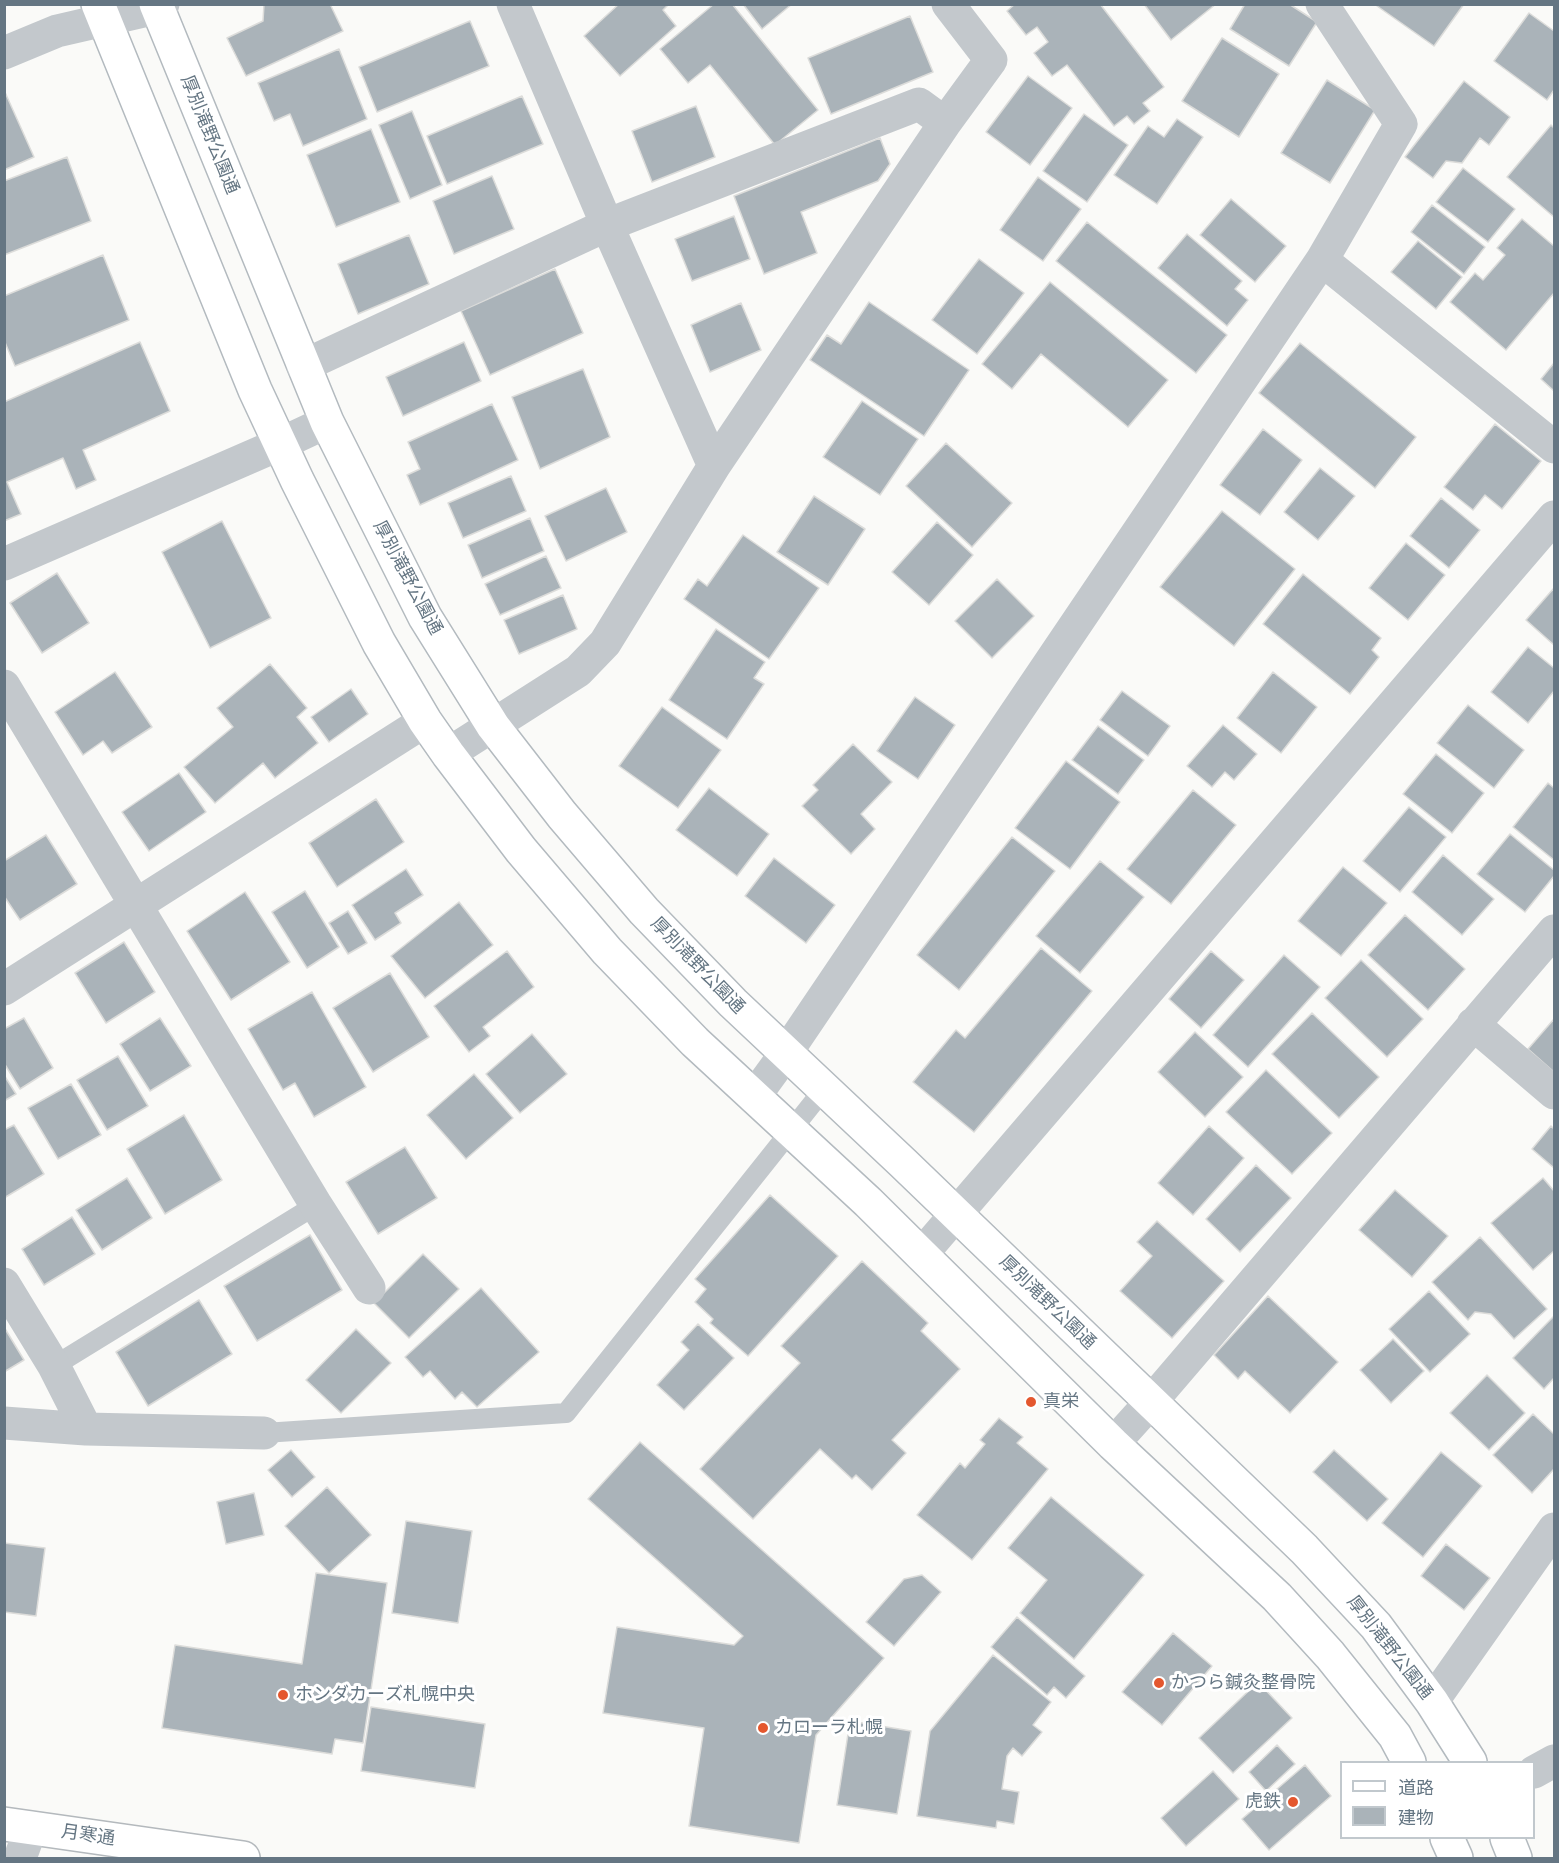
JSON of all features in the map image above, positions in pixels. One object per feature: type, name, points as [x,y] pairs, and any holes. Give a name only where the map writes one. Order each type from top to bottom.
[{"type":"main road","name":"厚別滝野公園通","points":[[159,6],[327,422],[425,617],[493,726],[562,815],[644,911],[733,1003],[957,1215],[1320,1566],[1376,1626],[1432,1702],[1469,1761]]},
{"type":"main road","points":[[101,13],[251,379],[280,444],[379,643],[447,754],[521,850],[607,951],[695,1042],[868,1202],[1113,1444],[1277,1597],[1337,1664],[1395,1736],[1408,1761]]},
{"type":"main road","name":"月寒通","points":[[18,1826],[181,1854],[243,1858]]},
{"type":"main road","points":[[1447,1839],[1456,1858]]},
{"type":"main road","points":[[1507,1839],[1515,1858]]},
{"type":"street","points":[[513,4],[607,225],[714,466]]},
{"type":"street","points":[[447,754],[578,671],[605,642],[714,466],[945,123],[991,60],[948,4]]},
{"type":"street","points":[[754,1097],[1322,260],[1401,124],[1322,4]]},
{"type":"street","points":[[4,53],[101,13],[159,6]]},
{"type":"street","points":[[303,366],[607,225],[919,104],[945,123]]},
{"type":"street","points":[[1322,260],[1554,447]]},
{"type":"street","points":[[4,564],[327,422]]},
{"type":"street","points":[[921,1255],[1554,517]]},
{"type":"street","points":[[4,686],[316,1205],[369,1288]]},
{"type":"street","points":[[4,989],[425,721]]},
{"type":"street","points":[[1113,1444],[1554,931]]},
{"type":"street","points":[[1473,1024],[1554,1093]]},
{"type":"street","points":[[4,1284],[54,1366],[86,1429]]},
{"type":"street","points":[[4,1423],[86,1429],[264,1433]]},
{"type":"street","points":[[1432,1702],[1554,1529]]},
{"type":"street","points":[[18,1826],[20,1858]]},
{"type":"lane","points":[[264,1433],[566,1413],[824,1089]]},
{"type":"lane","points":[[54,1366],[316,1205]]},
{"type":"building","points":[[264,4],[330,4],[343,31],[246,76],[227,38],[263,21]]},
{"type":"building","points":[[619,4],[669,4],[663,10],[676,26],[620,76],[584,36]]},
{"type":"building","points":[[714,4],[732,4],[818,110],[775,145],[710,65],[688,83],[660,49]]},
{"type":"building","points":[[743,4],[792,4],[762,29]]},
{"type":"building","points":[[1015,4],[1100,4],[1164,87],[1143,103],[1150,111],[1134,124],[1127,116],[1114,126],[1067,65],[1052,76],[1034,53],[1048,42],[1037,27],[1026,35],[1007,11]]},
{"type":"building","points":[[1144,4],[1216,4],[1171,40]]},
{"type":"building","points":[[1245,4],[1289,4],[1317,22],[1289,66],[1230,29]]},
{"type":"building","points":[[1378,4],[1464,4],[1434,46],[1377,6]]},
{"type":"building","points":[[1529,13],[1554,31],[1554,90],[1547,100],[1494,61]]},
{"type":"building","points":[[910,16],[933,72],[831,114],[808,58]]},
{"type":"building","points":[[470,21],[489,66],[377,112],[359,67]]},
{"type":"building","points":[[1222,38],[1279,74],[1239,137],[1182,101]]},
{"type":"building","points":[[339,49],[367,119],[303,146],[290,114],[274,121],[258,83]]},
{"type":"building","points":[[1028,76],[1072,108],[1030,165],[986,132]]},
{"type":"building","points":[[1327,80],[1375,110],[1330,183],[1281,153]]},
{"type":"building","points":[[1464,81],[1510,117],[1489,145],[1480,138],[1462,163],[1446,161],[1433,178],[1405,157]]},
{"type":"building","points":[[4,90],[34,157],[4,170]]},
{"type":"building","points":[[522,96],[543,144],[447,184],[427,136]]},
{"type":"building","points":[[696,106],[715,157],[652,182],[632,131]]},
{"type":"building","points":[[412,111],[442,185],[410,199],[379,125]]},
{"type":"building","points":[[1084,114],[1128,145],[1087,202],[1043,171]]},
{"type":"building","points":[[1177,119],[1203,137],[1157,204],[1114,175],[1148,126],[1164,137]]},
{"type":"building","points":[[1551,125],[1554,128],[1554,217],[1507,177]]},
{"type":"building","points":[[371,129],[400,202],[336,227],[307,155]]},
{"type":"building","points":[[880,138],[890,164],[878,181],[801,212],[817,253],[764,274],[734,196]]},
{"type":"building","points":[[67,157],[91,221],[4,255],[4,181]]},
{"type":"building","points":[[1463,168],[1515,209],[1488,242],[1436,202]]},
{"type":"building","points":[[492,176],[514,229],[454,254],[433,201]]},
{"type":"building","points":[[1038,177],[1081,209],[1043,261],[1000,230]]},
{"type":"building","points":[[1231,199],[1286,246],[1255,282],[1200,235]]},
{"type":"building","points":[[1432,205],[1485,247],[1464,274],[1411,232]]},
{"type":"building","points":[[734,216],[750,259],[692,281],[675,239]]},
{"type":"building","points":[[1522,219],[1554,246],[1554,293],[1506,350],[1450,302],[1475,273],[1483,280],[1505,255],[1497,248]]},
{"type":"building","points":[[1087,222],[1227,335],[1196,373],[1056,261]]},
{"type":"building","points":[[1187,234],[1242,281],[1235,289],[1248,300],[1227,326],[1158,268]]},
{"type":"building","points":[[409,235],[429,284],[358,314],[338,264]]},
{"type":"building","points":[[1418,241],[1462,277],[1436,309],[1391,272]]},
{"type":"building","points":[[103,255],[129,320],[15,366],[4,340],[4,296]]},
{"type":"building","points":[[979,259],[1024,293],[977,354],[932,320]]},
{"type":"building","points":[[555,269],[583,333],[490,375],[461,311]]},
{"type":"building","points":[[1050,282],[1168,380],[1128,427],[1041,354],[1012,389],[982,364]]},
{"type":"building","points":[[869,302],[969,370],[924,436],[810,360],[827,335],[841,344]]},
{"type":"building","points":[[741,303],[761,350],[710,372],[691,325]]},
{"type":"building","points":[[140,342],[170,411],[83,450],[96,480],[76,489],[63,458],[7,482],[21,514],[4,521],[4,402]]},
{"type":"building","points":[[464,342],[481,381],[403,416],[386,377]]},
{"type":"building","points":[[1300,343],[1416,437],[1375,488],[1259,393]]},
{"type":"building","points":[[1554,363],[1554,391],[1541,379]]},
{"type":"building","points":[[583,369],[610,437],[540,469],[512,397]]},
{"type":"building","points":[[862,401],[918,439],[880,495],[823,457]]},
{"type":"building","points":[[492,404],[518,460],[420,505],[407,475],[420,469],[408,442]]},
{"type":"building","points":[[1495,424],[1541,461],[1502,509],[1485,495],[1473,510],[1444,487]]},
{"type":"building","points":[[1263,429],[1302,460],[1260,515],[1220,485]]},
{"type":"building","points":[[946,443],[1012,503],[972,547],[906,486]]},
{"type":"building","points":[[1320,468],[1355,496],[1318,540],[1284,512]]},
{"type":"building","points":[[511,476],[526,511],[463,538],[448,503]]},
{"type":"building","points":[[606,488],[627,532],[566,561],[545,516]]},
{"type":"building","points":[[814,496],[865,529],[828,585],[777,552]]},
{"type":"building","points":[[1441,498],[1480,530],[1449,568],[1410,536]]},
{"type":"building","points":[[1222,511],[1295,569],[1234,646],[1160,587]]},
{"type":"building","points":[[530,518],[544,551],[482,578],[468,545]]},
{"type":"building","points":[[222,521],[271,618],[210,648],[162,552]]},
{"type":"building","points":[[937,522],[973,555],[929,605],[892,572]]},
{"type":"building","points":[[743,535],[819,588],[769,659],[684,599],[698,579],[707,586]]},
{"type":"building","points":[[1406,543],[1445,575],[1408,620],[1369,588]]},
{"type":"building","points":[[546,556],[561,588],[500,615],[485,584]]},
{"type":"building","points":[[57,573],[89,623],[42,653],[10,603]]},
{"type":"building","points":[[1303,574],[1381,638],[1372,650],[1379,657],[1350,694],[1263,624]]},
{"type":"building","points":[[997,579],[1034,616],[992,658],[955,621]]},
{"type":"building","points":[[1554,588],[1554,645],[1526,620]]},
{"type":"building","points":[[563,595],[577,629],[519,654],[504,620]]},
{"type":"building","points":[[716,629],[765,662],[754,678],[764,684],[727,739],[669,700]]},
{"type":"building","points":[[1528,647],[1554,668],[1554,691],[1528,723],[1491,692]]},
{"type":"building","points":[[270,664],[307,708],[297,717],[318,743],[275,778],[263,763],[215,803],[184,767],[233,727],[217,708]]},
{"type":"building","points":[[115,672],[152,727],[112,753],[103,741],[83,755],[55,712]]},
{"type":"building","points":[[1273,672],[1317,707],[1281,753],[1237,718]]},
{"type":"building","points":[[351,689],[368,714],[329,742],[311,717]]},
{"type":"building","points":[[1122,691],[1170,726],[1148,756],[1100,720]]},
{"type":"building","points":[[915,697],[955,725],[918,779],[877,751]]},
{"type":"building","points":[[1468,705],[1524,750],[1494,788],[1437,743]]},
{"type":"building","points":[[662,707],[721,750],[678,808],[619,766]]},
{"type":"building","points":[[1223,725],[1257,754],[1234,780],[1225,772],[1212,787],[1187,766]]},
{"type":"building","points":[[1098,726],[1144,760],[1118,794],[1072,760]]},
{"type":"building","points":[[853,744],[892,782],[861,814],[875,829],[851,854],[802,806],[818,790],[813,785]]},
{"type":"building","points":[[1436,754],[1484,793],[1452,833],[1403,794]]},
{"type":"building","points":[[1066,761],[1120,802],[1070,869],[1015,828]]},
{"type":"building","points":[[179,773],[206,812],[149,851],[122,812]]},
{"type":"building","points":[[1548,783],[1554,788],[1554,860],[1513,827]]},
{"type":"building","points":[[709,788],[769,834],[737,876],[676,830]]},
{"type":"building","points":[[1193,790],[1236,825],[1171,904],[1127,869]]},
{"type":"building","points":[[376,799],[404,842],[337,887],[309,843]]},
{"type":"building","points":[[1409,807],[1446,837],[1400,892],[1363,861]]},
{"type":"building","points":[[1510,834],[1554,870],[1554,876],[1525,912],[1477,874]]},
{"type":"building","points":[[46,835],[77,884],[20,920],[4,896],[4,861]]},
{"type":"building","points":[[1012,837],[1055,871],[959,990],[917,955]]},
{"type":"building","points":[[1443,855],[1494,899],[1462,935],[1412,892]]},
{"type":"building","points":[[774,858],[835,905],[806,943],[745,896]]},
{"type":"building","points":[[1100,861],[1144,897],[1080,973],[1036,936]]},
{"type":"building","points":[[1343,867],[1387,903],[1341,956],[1298,921]]},
{"type":"building","points":[[406,869],[423,895],[395,913],[401,923],[375,940],[352,905]]},
{"type":"building","points":[[305,891],[339,947],[307,968],[272,912]]},
{"type":"building","points":[[245,892],[290,962],[231,1000],[187,931]]},
{"type":"building","points":[[459,902],[493,945],[425,998],[391,956]]},
{"type":"building","points":[[348,911],[367,943],[348,954],[329,923]]},
{"type":"building","points":[[1405,915],[1465,969],[1428,1010],[1368,955]]},
{"type":"building","points":[[124,942],[155,992],[106,1023],[75,973]]},
{"type":"building","points":[[1041,948],[1092,991],[974,1132],[913,1082],[956,1030],[965,1038]]},
{"type":"building","points":[[507,951],[534,987],[483,1027],[490,1036],[469,1052],[434,1006]]},
{"type":"building","points":[[1211,951],[1244,980],[1201,1028],[1169,999]]},
{"type":"building","points":[[1284,955],[1320,987],[1248,1067],[1213,1035]]},
{"type":"building","points":[[1361,960],[1423,1019],[1387,1057],[1325,998]]},
{"type":"building","points":[[390,973],[429,1037],[373,1072],[333,1008]]},
{"type":"building","points":[[312,992],[366,1087],[314,1117],[295,1083],[283,1090],[248,1029]]},
{"type":"building","points":[[1312,1013],[1379,1077],[1339,1118],[1272,1054]]},
{"type":"building","points":[[24,1018],[53,1068],[20,1089],[4,1063],[4,1029]]},
{"type":"building","points":[[160,1018],[191,1066],[150,1091],[120,1044]]},
{"type":"building","points":[[1554,1019],[1554,1072],[1528,1049]]},
{"type":"building","points":[[1195,1032],[1243,1077],[1205,1117],[1158,1072]]},
{"type":"building","points":[[532,1034],[567,1074],[520,1113],[486,1074]]},
{"type":"building","points":[[118,1056],[148,1106],[107,1130],[77,1080]]},
{"type":"building","points":[[1266,1070],[1332,1133],[1292,1174],[1226,1112]]},
{"type":"building","points":[[474,1074],[513,1118],[466,1159],[427,1115]]},
{"type":"building","points":[[4,1075],[16,1094],[4,1101]]},
{"type":"building","points":[[71,1084],[101,1135],[58,1159],[28,1108]]},
{"type":"building","points":[[184,1115],[222,1180],[165,1214],[127,1149]]},
{"type":"building","points":[[14,1125],[44,1174],[4,1198],[4,1130]]},
{"type":"building","points":[[1209,1126],[1244,1158],[1193,1215],[1158,1183]]},
{"type":"building","points":[[1551,1126],[1554,1129],[1554,1168],[1532,1149]]},
{"type":"building","points":[[405,1147],[437,1198],[378,1234],[346,1182]]},
{"type":"building","points":[[1256,1165],[1291,1198],[1240,1252],[1206,1219]]},
{"type":"building","points":[[127,1178],[152,1218],[102,1250],[76,1210]]},
{"type":"building","points":[[1543,1178],[1554,1191],[1554,1251],[1533,1270],[1491,1223]]},
{"type":"building","points":[[1395,1190],[1448,1236],[1412,1277],[1359,1230]]},
{"type":"building","points":[[770,1195],[838,1256],[748,1356],[710,1323],[713,1319],[695,1302],[706,1289],[695,1279]]},
{"type":"building","points":[[72,1217],[95,1254],[44,1285],[22,1249]]},
{"type":"building","points":[[1157,1221],[1224,1281],[1172,1338],[1120,1291],[1152,1256],[1137,1242]]},
{"type":"building","points":[[310,1235],[342,1290],[257,1341],[224,1286]]},
{"type":"building","points":[[1480,1237],[1547,1309],[1514,1339],[1491,1314],[1475,1312],[1468,1320],[1432,1282]]},
{"type":"building","points":[[423,1254],[459,1289],[409,1338],[374,1303]]},
{"type":"building","points":[[862,1261],[928,1323],[921,1331],[960,1369],[892,1440],[906,1453],[872,1490],[856,1475],[852,1479],[820,1449],[753,1519],[700,1469],[800,1363],[781,1346]]},
{"type":"building","points":[[481,1288],[539,1352],[477,1407],[462,1392],[455,1399],[430,1371],[423,1377],[405,1357]]},
{"type":"building","points":[[1429,1291],[1470,1334],[1430,1372],[1389,1329]]},
{"type":"building","points":[[1268,1296],[1338,1362],[1290,1413],[1245,1371],[1238,1379],[1214,1355]]},
{"type":"building","points":[[199,1300],[232,1354],[148,1406],[116,1352]]},
{"type":"building","points":[[1554,1316],[1554,1378],[1544,1389],[1513,1358]]},
{"type":"building","points":[[698,1324],[734,1358],[684,1410],[657,1385],[689,1350],[681,1342]]},
{"type":"building","points":[[4,1327],[24,1360],[4,1372]]},
{"type":"building","points":[[356,1329],[391,1363],[341,1413],[306,1380]]},
{"type":"building","points":[[1393,1339],[1424,1371],[1391,1403],[1360,1370]]},
{"type":"building","points":[[1487,1375],[1525,1413],[1489,1450],[1450,1413]]},
{"type":"building","points":[[1533,1414],[1554,1434],[1554,1469],[1532,1493],[1493,1455]]},
{"type":"building","points":[[999,1418],[1023,1437],[1017,1443],[1048,1469],[972,1560],[917,1515],[960,1463],[965,1468],[985,1444],[980,1440]]},
{"type":"building","points":[[640,1442],[884,1658],[816,1735],[799,1843],[689,1826],[704,1728],[603,1713],[617,1627],[734,1645],[743,1636],[588,1499]]},
{"type":"building","points":[[291,1450],[315,1477],[292,1497],[268,1470]]},
{"type":"building","points":[[1334,1450],[1388,1499],[1367,1521],[1313,1472]]},
{"type":"building","points":[[1441,1452],[1482,1486],[1423,1557],[1382,1523]]},
{"type":"building","points":[[327,1487],[371,1535],[329,1573],[285,1526]]},
{"type":"building","points":[[254,1493],[264,1535],[226,1544],[217,1502]]},
{"type":"building","points":[[1051,1497],[1144,1575],[1074,1659],[1020,1613],[1047,1580],[1008,1548]]},
{"type":"building","points":[[406,1521],[472,1531],[458,1623],[392,1613]]},
{"type":"building","points":[[4,1543],[45,1548],[36,1616],[4,1612]]},
{"type":"building","points":[[1446,1544],[1490,1578],[1464,1610],[1421,1576]]},
{"type":"building","points":[[316,1573],[387,1583],[363,1743],[335,1739],[332,1754],[162,1728],[175,1645],[302,1664]]},
{"type":"building","points":[[922,1575],[941,1592],[894,1646],[866,1622],[904,1579]]},
{"type":"building","points":[[1017,1617],[1085,1676],[1066,1698],[1054,1687],[1047,1695],[991,1647]]},
{"type":"building","points":[[1173,1633],[1212,1666],[1162,1725],[1122,1692]]},
{"type":"building","points":[[993,1655],[1051,1702],[1033,1725],[1042,1732],[1022,1756],[1013,1748],[1007,1756],[1002,1789],[1019,1792],[1014,1824],[997,1821],[996,1828],[917,1816],[930,1731]]},
{"type":"building","points":[[1258,1682],[1292,1718],[1233,1773],[1199,1738]]},
{"type":"building","points":[[371,1707],[485,1724],[475,1788],[361,1771]]},
{"type":"building","points":[[850,1721],[911,1731],[897,1814],[837,1805]]},
{"type":"building","points":[[1277,1745],[1295,1764],[1266,1791],[1249,1772]]},
{"type":"building","points":[[1305,1765],[1331,1796],[1269,1850],[1242,1819]]},
{"type":"building","points":[[1213,1771],[1239,1799],[1186,1846],[1161,1818]]},
{"type":"place","name":"真栄","points":[[1031,1402]]},
{"type":"place","name":"かつら鍼灸整骨院","points":[[1159,1683]]},
{"type":"place","name":"ホンダカーズ札幌中央","points":[[283,1695]]},
{"type":"place","name":"カローラ札幌","points":[[763,1728]]},
{"type":"place","name":"虎鉄","points":[[1293,1802]]}]
